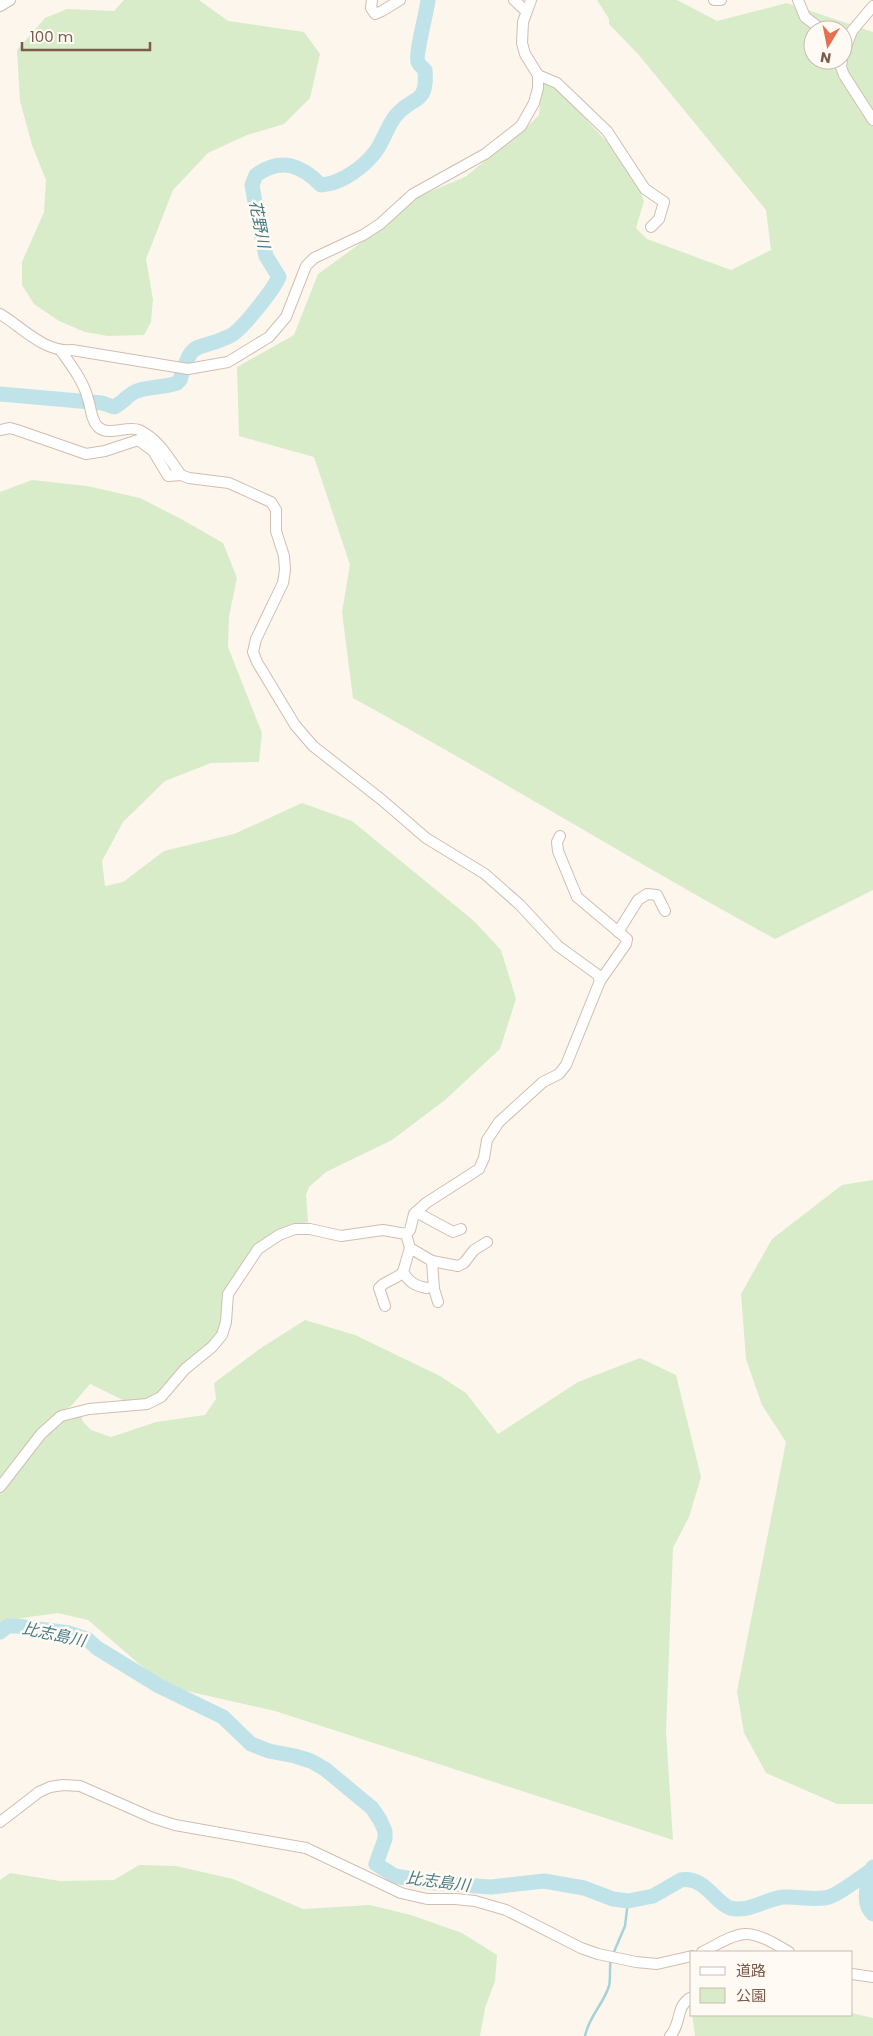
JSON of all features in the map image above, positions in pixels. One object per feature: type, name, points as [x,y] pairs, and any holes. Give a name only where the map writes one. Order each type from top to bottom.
[{"type":"street","points":[[0,6],[10,0]]},
{"type":"street","points":[[372,0],[371,8],[375,14],[400,0]]},
{"type":"street","points":[[514,0],[526,11]]},
{"type":"street","points":[[0,314],[35,339],[61,351],[72,350],[188,369],[228,362],[269,337],[286,317],[306,266],[314,258],[363,235],[380,224],[413,194],[485,154],[521,126],[534,103],[538,88],[538,75],[522,43],[523,22],[530,0]]},
{"type":"street","points":[[714,0],[721,0]]},
{"type":"street","points":[[798,0],[805,17],[809,20]]},
{"type":"street","points":[[853,30],[873,6]]},
{"type":"street","points":[[842,70],[873,120]]},
{"type":"street","points":[[538,75],[557,83],[607,131],[645,189],[664,202],[659,220],[651,227]]},
{"type":"street","points":[[61,351],[87,395],[95,422],[105,431],[130,428],[148,434],[162,449],[181,475]]},
{"type":"street","points":[[0,430],[10,428],[18,430],[86,454],[106,451],[138,440],[153,451],[168,476],[181,475],[189,478],[229,482],[271,502],[276,510],[276,531],[284,556],[286,570],[283,583],[256,639],[253,652],[257,662],[302,736],[426,838],[485,874],[520,905],[558,946],[598,974],[600,981]]},
{"type":"street","points":[[406,1234],[410,1230],[416,1212],[426,1203],[479,1169],[484,1158],[487,1140],[499,1122],[543,1082],[559,1074],[572,1053],[582,1021],[595,998],[600,981],[626,944],[627,939],[577,897],[558,851],[557,842],[560,836]]},
{"type":"street","points":[[618,932],[638,900],[647,894],[657,895],[666,911]]},
{"type":"street","points":[[416,1212],[453,1232],[461,1229]]},
{"type":"street","points":[[0,1488],[41,1434],[61,1416],[90,1409],[147,1404],[161,1398],[184,1369],[212,1347],[222,1335],[226,1322],[228,1294],[258,1249],[279,1235],[295,1229],[310,1229],[341,1236],[383,1230],[406,1234]]},
{"type":"street","points":[[384,1306],[379,1288],[386,1280],[398,1278],[403,1272],[410,1248],[406,1234]]},
{"type":"street","points":[[410,1248],[432,1261],[458,1266],[464,1263],[474,1250],[487,1242]]},
{"type":"street","points":[[432,1261],[434,1289],[438,1302]]},
{"type":"street","points":[[403,1272],[408,1280],[417,1286],[427,1288]]},
{"type":"street","points":[[0,1822],[39,1792],[63,1785],[80,1786],[175,1825],[306,1848],[402,1893],[426,1899],[475,1901],[506,1910],[581,1948],[657,1964],[690,1956]]},
{"type":"street","points":[[715,1949],[745,1933],[770,1942],[787,1951]]},
{"type":"street","points":[[853,1974],[873,1977]]},
{"type":"street","points":[[670,2036],[676,2028],[683,2004],[690,1999]]},
{"type":"green space","points":[[124,0],[199,0],[228,21],[304,32],[320,54],[310,98],[284,124],[247,135],[208,153],[173,190],[146,259],[153,299],[151,322],[144,335],[108,336],[85,332],[59,321],[34,304],[22,285],[22,262],[44,212],[46,180],[32,145],[20,101],[17,50],[45,18],[67,9],[114,11]]},
{"type":"green space","points":[[597,0],[677,0],[717,21],[787,3],[837,20],[803,20],[803,70],[853,70],[853,25],[873,32],[873,890],[775,939],[353,698],[342,612],[350,565],[314,457],[239,436],[237,367],[294,335],[318,274],[383,227],[412,199],[465,177],[526,128],[539,115],[541,92],[545,81],[557,88],[631,168],[644,201],[636,228],[647,239],[731,270],[771,250],[766,210],[638,54],[609,24],[609,19]]},
{"type":"green space","points":[[32,480],[87,486],[140,498],[223,543],[237,578],[229,616],[228,647],[262,733],[259,762],[211,763],[165,781],[123,822],[102,861],[105,886],[123,882],[164,851],[234,834],[302,803],[352,821],[474,921],[501,950],[516,999],[500,1049],[445,1100],[392,1140],[326,1172],[309,1187],[306,1195],[308,1222],[286,1228],[242,1268],[215,1338],[176,1371],[158,1394],[148,1399],[129,1403],[90,1384],[72,1405],[45,1423],[0,1480],[0,492]]},
{"type":"green space","points":[[873,1180],[873,1804],[837,1804],[766,1773],[744,1733],[737,1691],[786,1442],[762,1405],[746,1359],[741,1294],[772,1239],[842,1185]]},
{"type":"green space","points":[[305,1320],[355,1335],[440,1376],[466,1393],[498,1434],[578,1382],[640,1358],[676,1375],[701,1477],[689,1517],[673,1548],[666,1731],[673,1840],[275,1711],[165,1686],[88,1620],[58,1613],[8,1620],[0,1623],[0,1494],[49,1434],[64,1420],[81,1415],[83,1422],[91,1430],[111,1437],[156,1422],[205,1415],[216,1399],[214,1383],[261,1348]]},
{"type":"green space","points":[[139,1865],[176,1866],[233,1879],[303,1909],[370,1905],[411,1915],[462,1933],[497,1955],[495,1981],[485,2008],[480,2036],[0,2036],[0,1880],[10,1873],[60,1881],[114,1880]]},
{"type":"green space","points":[[853,2013],[873,2018],[873,2036],[695,2036],[692,2016],[853,2016]]},
{"type":"waterway","name":"花野川","points":[[0,394],[102,403],[114,407],[137,391],[177,383],[192,351],[230,336],[242,326],[257,309],[279,277],[266,256],[252,185],[256,175],[265,169],[282,165],[298,168],[306,172],[321,185],[329,184],[352,174],[371,157],[394,118],[417,99],[424,90],[425,70],[419,63],[418,58],[428,0]]},
{"type":"waterway","name":"比志島川","points":[[0,1632],[8,1626],[17,1626],[69,1633],[87,1639],[97,1648],[159,1686],[223,1717],[251,1744],[269,1751],[311,1761],[325,1769],[372,1808],[380,1820],[385,1831],[385,1839],[376,1864],[395,1876],[435,1883],[491,1887],[544,1881],[584,1888],[613,1899],[628,1901],[653,1896],[681,1880],[689,1880],[703,1886],[730,1908],[743,1909],[783,1897],[818,1899],[829,1897],[845,1889],[872,1870]]},
{"type":"waterway","points":[[873,1867],[866,1898],[869,1910],[873,1914]]},
{"type":"waterway","points":[[613,1954],[625,1926],[628,1901]]},
{"type":"waterway","points":[[585,2036],[590,2022],[609,1986],[611,1959]]}]
